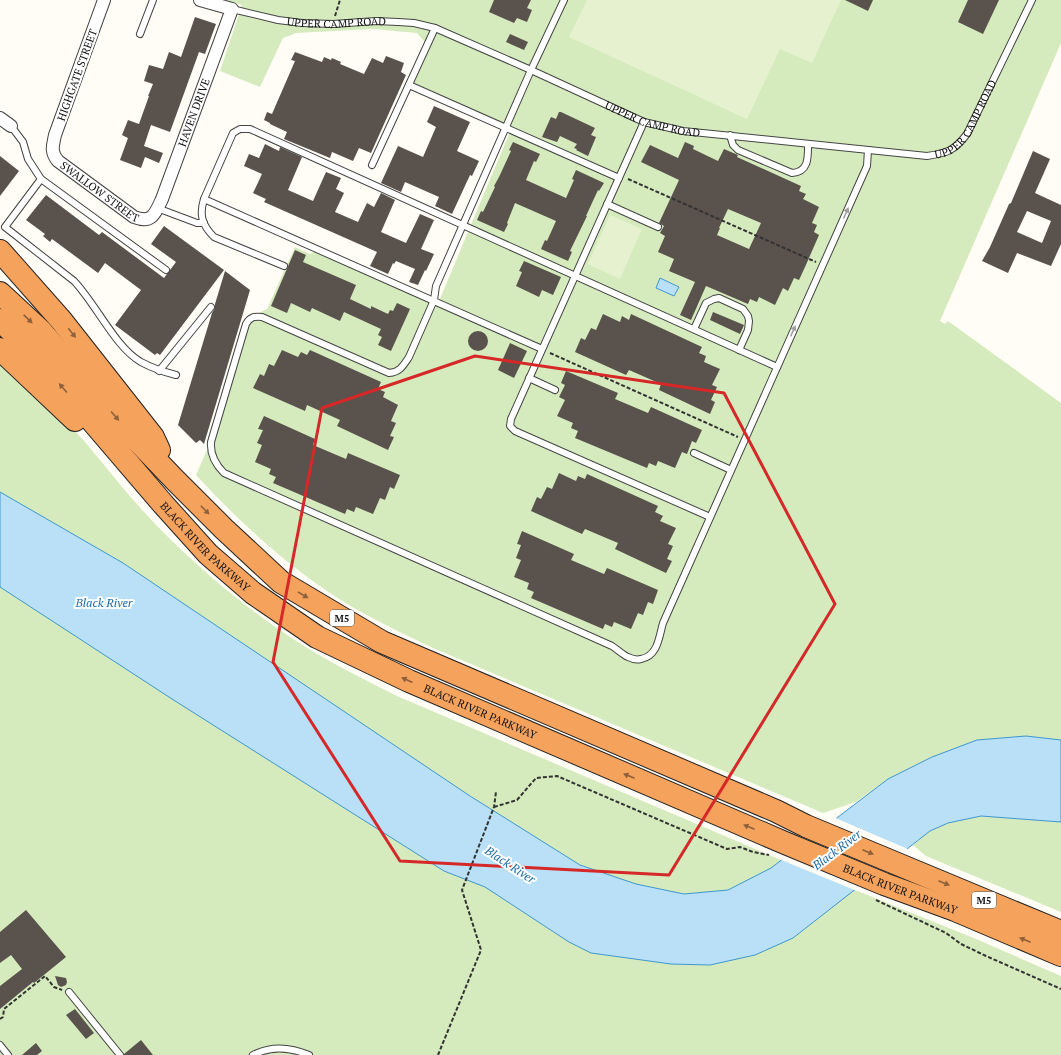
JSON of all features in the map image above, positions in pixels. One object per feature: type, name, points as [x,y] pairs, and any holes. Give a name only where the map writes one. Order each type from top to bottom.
[{"type":"highway","points":[[0,251],[61,320],[153,437],[174,479]]},
{"type":"highway","name":"BLACK RIVER PARKWAY","points":[[0,292],[40,330],[131,434],[174,479],[224,529],[281,582],[382,642],[776,811],[806,826],[1061,932]]},
{"type":"highway","name":"BLACK RIVER PARKWAY","points":[[0,320],[33,352],[163,504],[208,554],[253,593],[317,637],[409,681],[777,849],[878,891],[955,910],[1061,955]]},
{"type":"highway","points":[[0,349],[80,424],[154,511],[180,538],[208,554]]},
{"type":"street","name":"HIGHGATE STREET","points":[[52,150],[104,0]]},
{"type":"street","name":"UPPER CAMP ROAD","points":[[200,0],[232,9]]},
{"type":"street","name":"HAVEN DRIVE","points":[[155,212],[162,199],[232,9]]},
{"type":"street","points":[[0,118],[11,126]]},
{"type":"street","name":"SWALLOW STREET","points":[[52,150],[58,161],[134,217],[148,219],[155,212]]},
{"type":"lane","points":[[140,34],[153,0]]},
{"type":"lane","points":[[564,0],[462,225],[436,286],[434,300],[409,357],[400,370],[395,373],[382,371],[262,317],[256,316],[249,318],[211,442],[212,454],[217,465],[224,473],[612,646],[627,657],[640,659],[650,655],[657,646],[663,623],[867,166],[868,150]]},
{"type":"lane","name":"UPPER CAMP ROAD","points":[[232,9],[278,20],[302,23],[333,24],[376,21],[414,23],[436,28],[644,122],[683,131],[927,156],[944,154],[960,143],[967,134],[1032,0]]},
{"type":"lane","points":[[372,165],[436,28]]},
{"type":"lane","points":[[409,85],[619,178]]},
{"type":"lane","points":[[644,122],[529,378],[511,419],[510,426],[514,431],[710,517]]},
{"type":"lane","points":[[11,126],[23,142],[28,159],[41,179],[166,270]]},
{"type":"lane","points":[[284,266],[214,237],[207,230],[204,223],[201,210],[204,199],[236,130],[244,128],[250,129],[777,367]]},
{"type":"lane","points":[[730,136],[733,146],[738,150],[792,173],[800,171],[806,164],[808,144]]},
{"type":"lane","points":[[41,179],[3,225],[74,281],[83,291],[124,348],[140,362],[160,371],[176,374]]},
{"type":"lane","points":[[204,199],[542,349]]},
{"type":"lane","points":[[607,204],[658,226]]},
{"type":"lane","points":[[155,212],[197,223],[204,223]]},
{"type":"lane","points":[[694,329],[706,303],[719,298],[743,310],[748,316],[748,330],[740,350]]},
{"type":"lane","points":[[160,371],[211,307]]},
{"type":"lane","points":[[529,378],[555,390]]},
{"type":"lane","points":[[694,453],[731,470]]},
{"type":"lane","points":[[69,992],[120,1055]]},
{"type":"lane","points":[[0,1045],[8,1055]]},
{"type":"lane","points":[[253,1055],[272,1047],[298,1050],[309,1055]]},
{"type":"path","points":[[333,24],[340,0]]},
{"type":"path","points":[[619,178],[625,178],[822,265]]},
{"type":"path","points":[[542,349],[744,440]]},
{"type":"path","points":[[494,807],[517,800],[536,778],[557,776],[727,849],[740,847],[753,852],[777,849]]},
{"type":"path","points":[[438,1055],[481,950],[462,890],[494,807],[496,792]]},
{"type":"path","points":[[878,891],[961,944],[1061,989]]},
{"type":"path","points":[[0,1019],[3,1017],[4,1009],[45,976],[54,987],[69,992]]},
{"type":"highlighted area","points":[[475,356],[724,393],[835,604],[669,875],[400,861],[273,662],[322,408]]},
{"type":"green space","points":[[225,0],[1061,0],[1061,43],[940,321],[945,324],[948,321],[1061,403],[1061,740],[1026,736],[888,779],[856,802],[823,813],[433,648],[359,611],[336,597],[272,549],[233,513],[196,475],[213,436],[249,318],[267,309],[295,247],[310,254],[316,251],[437,306],[512,127],[414,83],[430,48],[417,33],[373,29],[296,33],[283,38],[260,87],[220,71],[242,5]]},
{"type":"green space","points":[[587,0],[841,0],[812,63],[780,49],[747,119],[569,37]]},
{"type":"green space","points":[[610,215],[642,229],[620,279],[588,264]]},
{"type":"green space","points":[[0,361],[39,395],[66,422],[84,441],[126,492],[163,532],[224,588],[268,622],[334,664],[397,696],[769,855],[976,939],[1061,976],[1061,1055],[0,1055]]},
{"type":"green space","points":[[981,816],[1061,822],[1061,912],[926,856],[913,845],[930,831],[948,823]]},
{"type":"water","points":[[660,278],[679,287],[674,296],[656,288]]},
{"type":"water","name":"Black River","points":[[0,492],[123,563],[470,796],[580,865],[636,884],[684,894],[728,890],[771,868],[888,779],[932,757],[977,740],[1026,736],[1061,740],[1061,822],[981,816],[948,823],[930,831],[793,938],[755,955],[710,965],[671,964],[591,953],[569,942],[485,887],[444,871],[172,699],[0,587]]},
{"type":"pier","points":[[833,817],[910,850],[857,891],[779,859]]},
{"type":"building","points":[[494,0],[531,0],[527,8],[532,10],[527,22],[517,18],[514,23],[489,12]]},
{"type":"building","points":[[845,0],[873,0],[868,11]]},
{"type":"building","points":[[968,0],[999,0],[983,34],[958,22]]},
{"type":"building","points":[[195,17],[216,24],[205,54],[199,52],[170,132],[151,125],[144,146],[163,153],[159,163],[145,157],[141,168],[120,160],[128,138],[122,135],[128,120],[139,124],[153,84],[144,81],[149,65],[163,69],[169,52],[181,57]]},
{"type":"building","points":[[510,34],[528,42],[524,50],[506,42]]},
{"type":"building","points":[[295,52],[322,62],[324,57],[331,60],[332,58],[341,62],[340,64],[364,74],[372,58],[383,63],[386,56],[404,63],[401,72],[406,75],[371,153],[359,148],[353,161],[332,152],[330,158],[284,139],[287,132],[264,120],[267,112],[272,114],[295,61],[291,60]]},
{"type":"building","points":[[434,106],[470,122],[457,151],[479,161],[472,176],[470,175],[452,214],[435,206],[439,197],[405,182],[401,192],[381,183],[398,146],[423,157],[436,127],[427,122]]},
{"type":"building","points":[[559,112],[595,128],[591,135],[596,137],[588,156],[574,148],[577,144],[560,136],[557,142],[542,137],[551,117],[556,119]]},
{"type":"building","points":[[513,142],[540,154],[536,162],[534,161],[526,180],[566,198],[574,180],[572,179],[576,170],[604,183],[599,191],[598,190],[586,216],[570,251],[572,252],[568,261],[541,249],[545,240],[547,241],[556,221],[515,203],[504,232],[477,220],[481,211],[483,212],[495,187],[494,186],[511,151],[509,150]]},
{"type":"building","points":[[685,142],[694,146],[693,149],[718,161],[724,149],[738,155],[737,157],[801,186],[799,191],[806,194],[803,199],[819,207],[812,223],[817,225],[814,232],[819,235],[805,267],[799,280],[794,278],[788,291],[783,288],[775,305],[759,297],[757,302],[750,299],[748,304],[706,286],[691,320],[680,315],[695,282],[669,271],[674,259],[658,252],[665,236],[660,233],[664,226],[659,223],[679,180],[641,162],[650,145],[678,158]],"holes":[[[728,209],[761,223],[749,249],[717,235]]]},
{"type":"building","points":[[265,144],[279,151],[280,147],[302,157],[288,190],[313,201],[326,172],[341,178],[336,189],[344,193],[335,212],[358,222],[367,203],[374,207],[381,193],[395,200],[381,232],[406,243],[420,214],[434,220],[421,249],[434,254],[418,285],[409,282],[415,269],[396,261],[394,264],[393,263],[388,274],[370,266],[377,252],[264,202],[266,199],[253,193],[262,174],[244,166],[249,154],[259,158]]},
{"type":"building","points":[[1033,151],[1050,159],[1035,193],[1061,205],[1061,244],[1051,266],[1017,253],[1008,273],[982,261],[990,247],[1009,204],[1011,203]],"holes":[[[1027,211],[1051,221],[1042,243],[1017,232]]]},
{"type":"building","points":[[0,156],[19,171],[0,196]]},
{"type":"building","points":[[46,195],[99,235],[102,232],[164,278],[176,262],[151,244],[164,226],[224,270],[160,355],[157,353],[155,355],[115,325],[141,290],[105,263],[98,273],[52,239],[50,242],[43,236],[45,234],[26,220]]},
{"type":"building","points":[[295,250],[306,255],[303,262],[356,285],[350,299],[371,309],[371,306],[388,314],[390,310],[393,311],[397,303],[410,309],[391,351],[378,345],[382,337],[378,335],[381,329],[344,312],[340,321],[312,308],[310,312],[291,303],[287,313],[271,306]]},
{"type":"building","points":[[524,261],[561,277],[553,295],[542,290],[539,297],[516,286],[522,272],[519,271]]},
{"type":"building","points":[[225,271],[250,290],[204,444],[200,440],[196,443],[178,425],[212,313],[215,308]]},
{"type":"building","points":[[713,312],[744,325],[740,334],[710,320]]},
{"type":"building","points":[[603,314],[620,322],[622,316],[629,320],[631,314],[702,347],[699,353],[706,356],[704,362],[720,369],[712,385],[717,387],[711,400],[715,402],[710,414],[659,390],[661,384],[629,370],[626,375],[575,352],[581,338],[585,340],[591,328],[596,330]]},
{"type":"building","points":[[478,331],[485,334],[488,341],[485,348],[478,351],[471,348],[468,341],[471,334]]},
{"type":"building","points":[[510,343],[527,351],[514,378],[498,370]]},
{"type":"building","points":[[282,350],[298,357],[301,352],[307,355],[310,350],[381,382],[378,389],[385,392],[383,397],[398,405],[391,421],[396,423],[390,436],[394,437],[388,450],[337,426],[340,420],[307,405],[305,411],[253,388],[260,374],[264,376],[269,364],[274,366]]},
{"type":"building","points":[[566,371],[618,393],[615,399],[648,413],[651,407],[702,430],[696,443],[692,441],[687,454],[682,452],[675,468],[658,461],[656,466],[649,463],[647,468],[575,438],[578,431],[571,428],[573,423],[557,416],[565,400],[559,397],[565,385],[561,383]]},
{"type":"building","points":[[264,416],[315,439],[313,445],[346,459],[348,453],[400,475],[394,489],[390,487],[385,500],[380,498],[373,514],[356,507],[354,512],[347,509],[345,514],[273,483],[276,477],[269,474],[271,469],[255,462],[262,445],[257,443],[263,430],[258,429]]},
{"type":"building","points":[[559,473],[576,481],[578,476],[585,479],[587,474],[658,506],[655,512],[663,516],[660,521],[676,528],[668,544],[673,546],[667,559],[672,561],[666,573],[615,549],[618,543],[585,529],[582,534],[531,511],[537,497],[541,499],[547,487],[552,489]]},
{"type":"building","points":[[522,531],[574,554],[571,560],[604,574],[607,568],[658,590],[653,604],[648,602],[643,615],[638,613],[631,629],[614,622],[612,627],[605,624],[603,629],[531,598],[534,592],[527,589],[529,583],[514,577],[521,560],[516,558],[521,545],[517,544]]},
{"type":"building","points":[[26,910],[66,957],[0,1009],[0,986],[22,969],[11,955],[0,963],[0,932]]},
{"type":"building","points":[[55,976],[66,978],[66,985],[61,987],[58,985]]},
{"type":"building","points":[[75,1009],[94,1033],[86,1039],[66,1015]]},
{"type":"building","points":[[141,1040],[153,1055],[124,1055],[124,1054]]},
{"type":"building","points":[[36,1043],[42,1051],[37,1055],[22,1055]]}]
